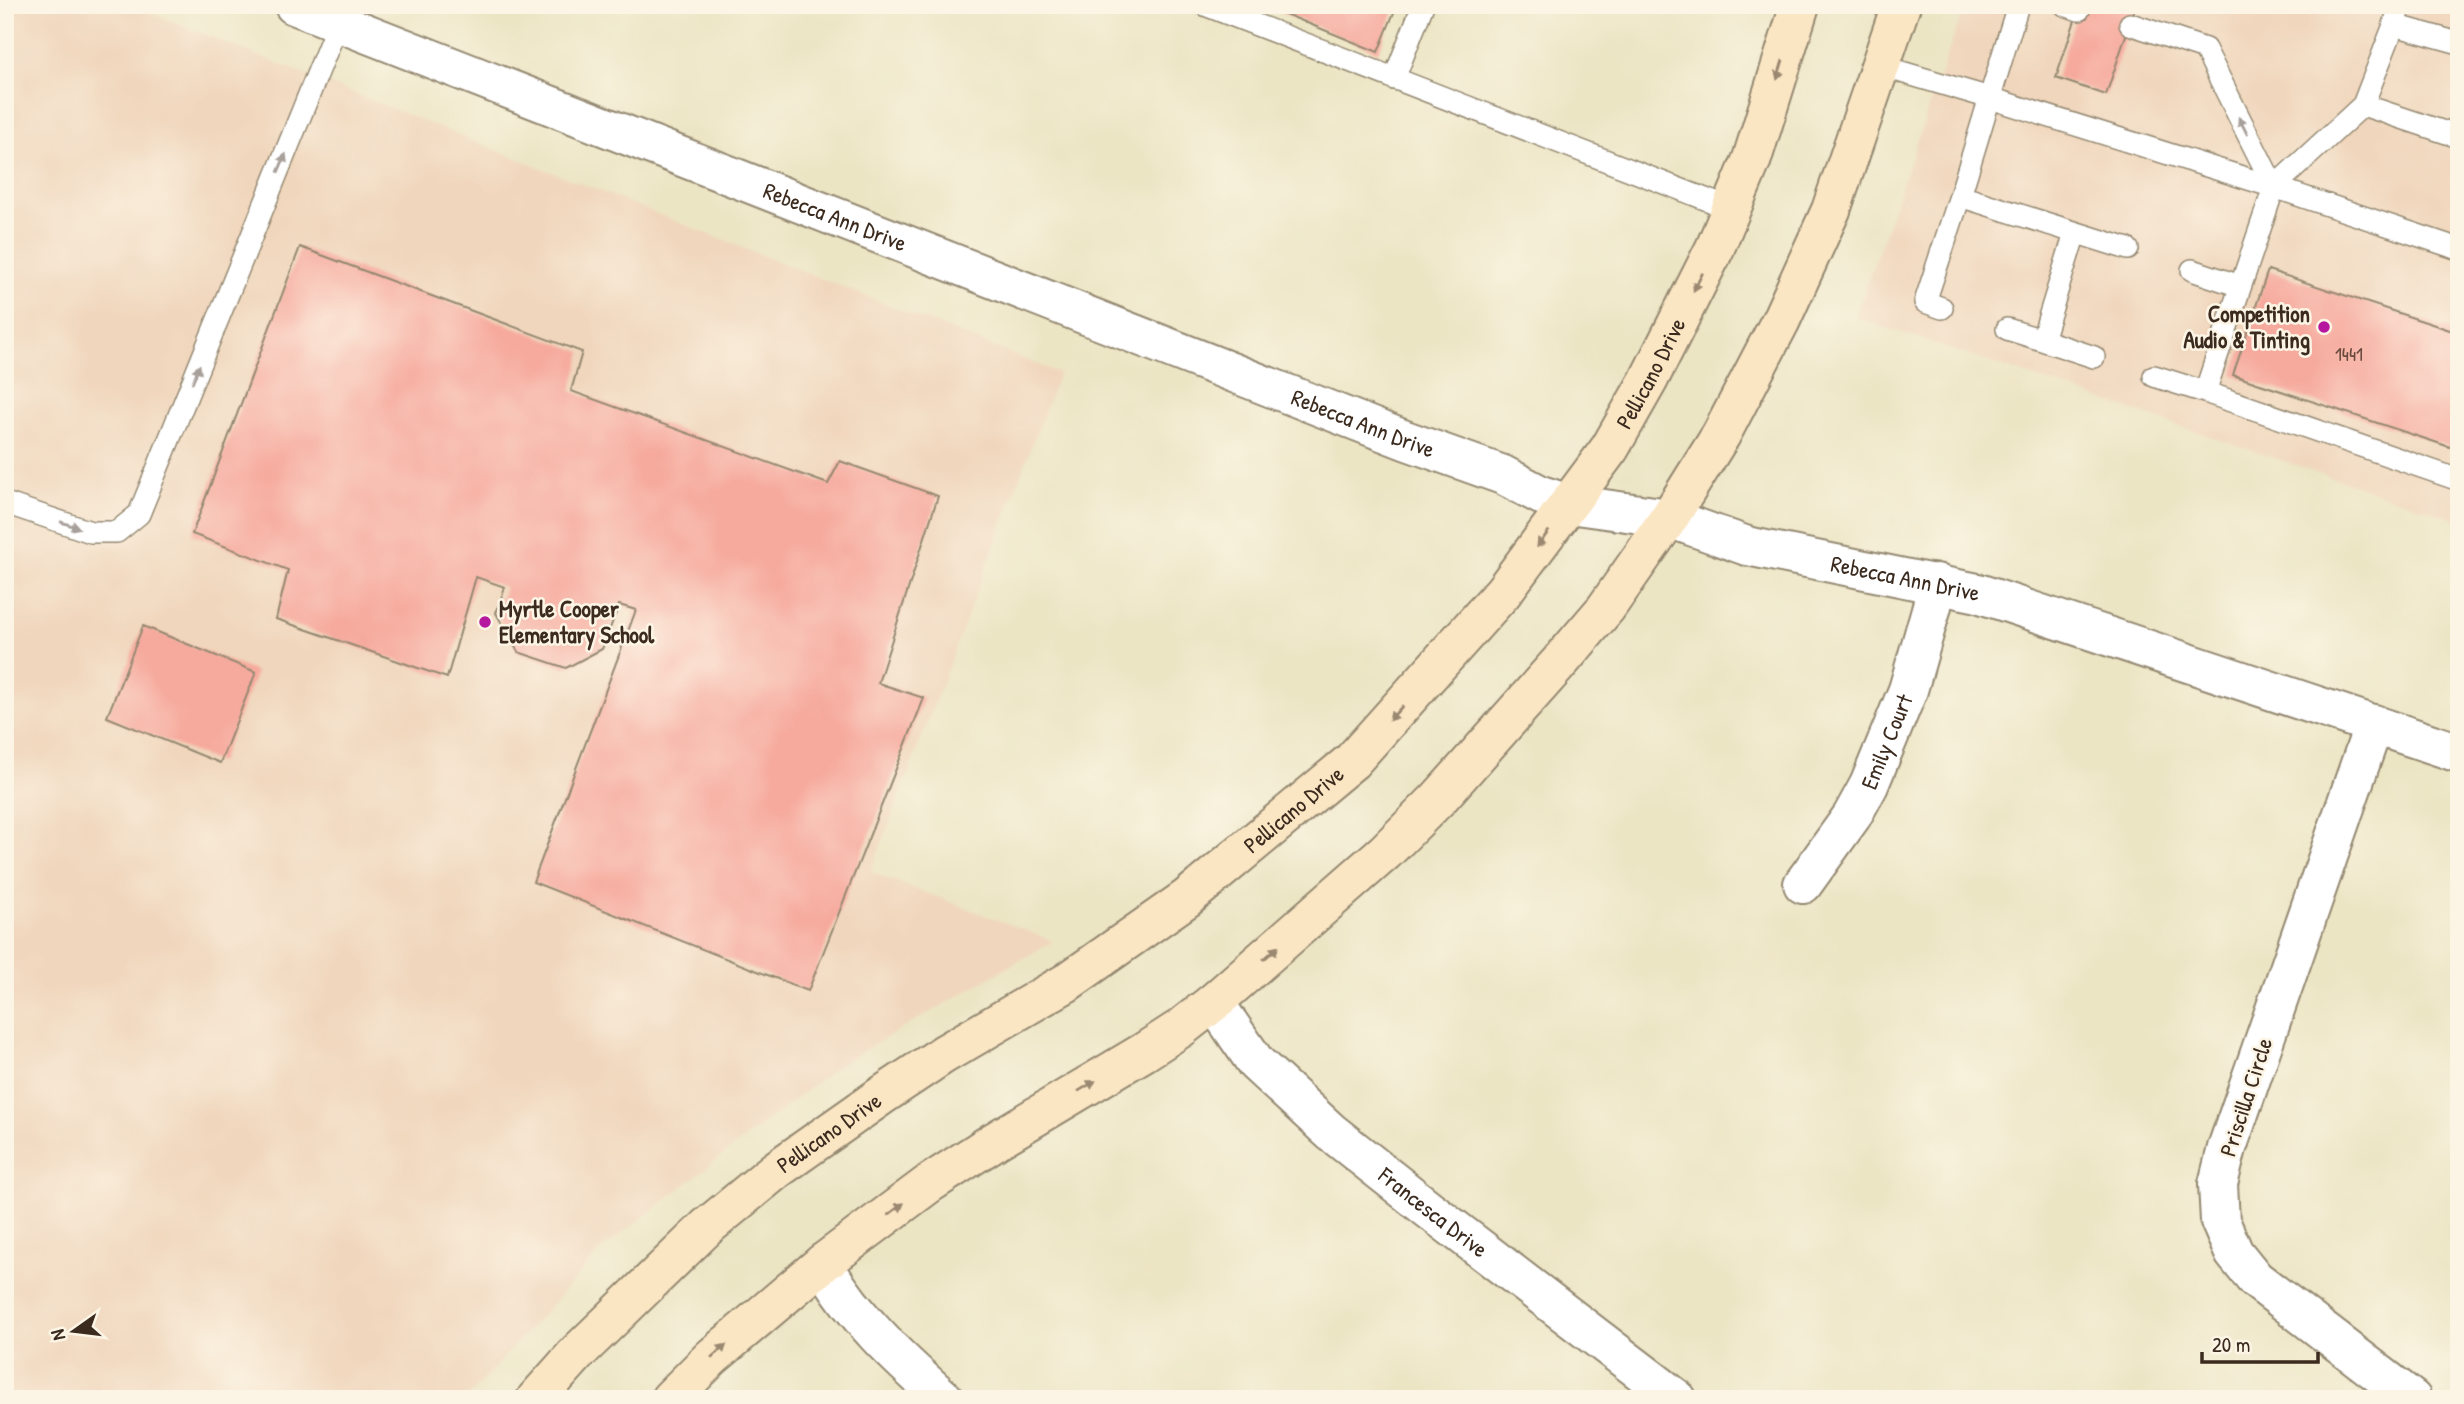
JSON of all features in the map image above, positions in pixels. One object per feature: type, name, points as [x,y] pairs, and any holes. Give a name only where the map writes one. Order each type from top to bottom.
[{"type":"main road","name":"Pellicano Drive","points":[[536,1399],[578,1352],[707,1227],[776,1170],[944,1055],[1066,983],[1187,898],[1352,761],[1503,592],[1610,447],[1648,381],[1715,248],[1752,159],[1800,5]]},
{"type":"main road","points":[[670,1399],[712,1357],[823,1263],[930,1184],[995,1141],[1181,1028],[1329,903],[1439,798],[1606,608],[1669,518],[1721,435],[1781,320],[1831,211],[1901,5]]},
{"type":"street","name":"Rebecca Ann Drive","points":[[294,5],[1391,435],[1503,475],[1541,495],[1569,504],[1669,518],[1747,546],[1978,593],[2459,753]]},
{"type":"street","name":"Emily Court","points":[[1803,884],[1852,816],[1869,785],[1908,690],[1936,583]]},
{"type":"street","name":"Priscilla Circle","points":[[2374,724],[2227,1148],[2218,1184],[2220,1221],[2234,1253],[2255,1279],[2412,1399]]},
{"type":"street","name":"Francesca Drive","points":[[1214,1002],[1256,1063],[1331,1132],[1676,1399]]},
{"type":"street","points":[[823,1263],[835,1285],[899,1359],[944,1399]]},
{"type":"lane","points":[[1205,5],[1731,209]]},
{"type":"lane","points":[[1394,79],[1423,5]]},
{"type":"lane","points":[[1942,308],[1925,302],[2018,5]]},
{"type":"lane","points":[[2205,393],[2274,187],[2363,105],[2397,15],[2459,43]]},
{"type":"lane","points":[[5,503],[91,532],[117,531],[139,514],[338,23]]},
{"type":"lane","points":[[2130,24],[2205,50],[2274,187]]},
{"type":"lane","points":[[1881,66],[2274,187],[2459,249]]},
{"type":"lane","points":[[2363,105],[2459,137]]},
{"type":"lane","points":[[1960,196],[2128,249]]},
{"type":"lane","points":[[2042,340],[2075,233]]},
{"type":"lane","points":[[2192,270],[2240,286]]},
{"type":"lane","points":[[2007,329],[2094,357]]},
{"type":"lane","points":[[2154,376],[2459,480]]},
{"type":"shaded area","name":"Myrtle Cooper Elementary School","points":[[5,5],[130,5],[1059,373],[871,872],[1053,941],[839,1065],[602,1249],[466,1399],[20,1399],[5,1392]]},
{"type":"shaded area","points":[[1965,5],[2459,5],[2459,520],[1855,317]]},
{"type":"building","points":[[1263,5],[1397,5],[1378,52]]},
{"type":"building","points":[[2080,5],[2136,5],[2106,95],[2056,78]]},
{"type":"building","points":[[300,247],[582,352],[571,391],[828,484],[840,461],[938,496],[878,683],[924,698],[808,991],[533,882],[636,610],[619,605],[602,649],[566,668],[518,652],[496,613],[505,587],[476,577],[447,678],[276,619],[288,570],[192,534]]},
{"type":"building","points":[[2268,270],[2459,333],[2459,450],[2233,375]]},
{"type":"building","points":[[143,626],[256,672],[220,763],[107,717]]},
{"type":"place","name":"Competition Audio & Tinting","points":[[2324,327]]},
{"type":"place","name":"Myrtle Cooper Elementary School","points":[[485,622]]}]
